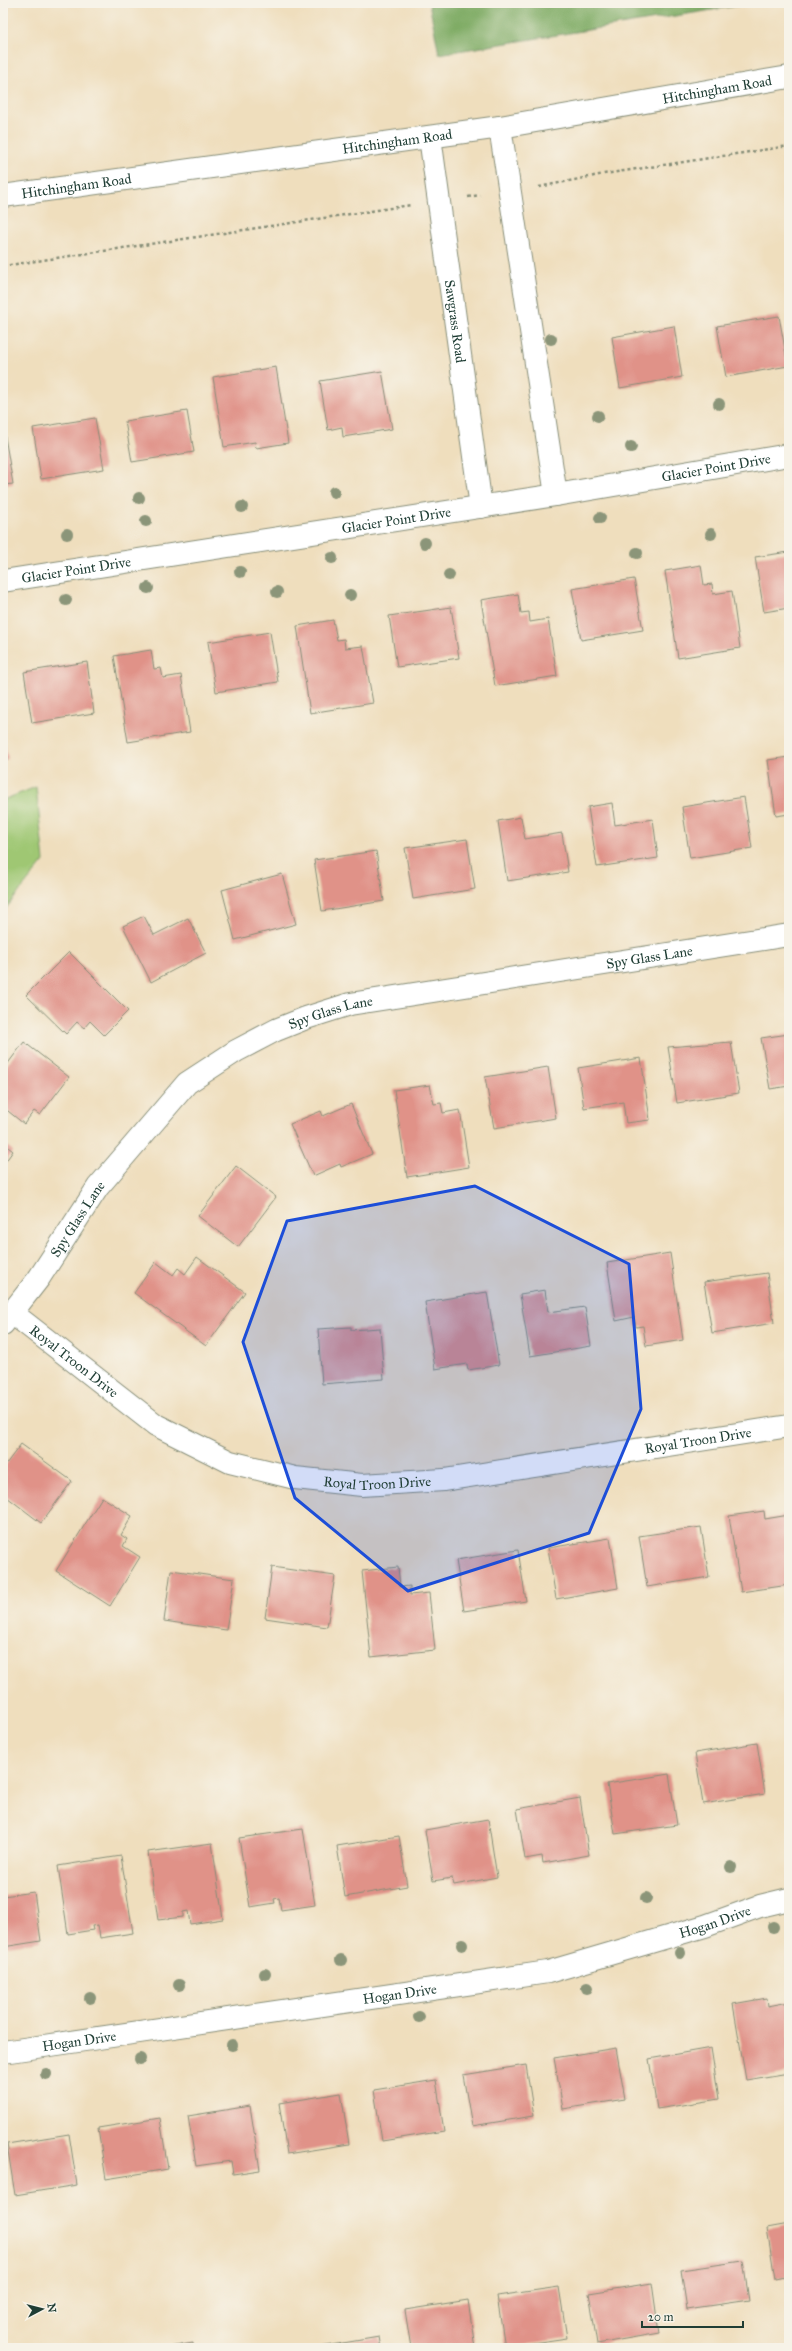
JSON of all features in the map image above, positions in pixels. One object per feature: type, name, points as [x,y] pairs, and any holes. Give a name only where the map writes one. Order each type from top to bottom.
[{"type":"street","name":"Hitchingham Road","points":[[3,196],[500,127],[789,77]]},
{"type":"street","points":[[500,127],[556,495]]},
{"type":"street","name":"Sawgrass Road","points":[[430,136],[481,507]]},
{"type":"street","name":"Glacier Point Drive","points":[[3,581],[556,495],[789,455]]},
{"type":"street","name":"Spy Glass Lane","points":[[7,1318],[39,1278],[98,1187],[187,1083],[236,1051],[276,1030],[306,1018],[350,1004],[789,935]]},
{"type":"street","name":"Royal Troon Drive","points":[[7,1318],[156,1425],[230,1462],[295,1478],[362,1485],[444,1480],[789,1426]]},
{"type":"street","name":"Hogan Drive","points":[[3,2052],[548,1972],[705,1926],[760,1906],[789,1899]]},
{"type":"path","points":[[3,266],[510,191],[604,174],[789,146]]},
{"type":"highlighted area","points":[[475,1186],[629,1264],[641,1409],[589,1533],[408,1591],[295,1498],[243,1342],[287,1221]]},
{"type":"green space","points":[[429,3],[756,3],[439,54]]},
{"type":"green space","points":[[36,787],[44,861],[3,912],[3,800]]},
{"type":"building","points":[[779,316],[788,366],[726,377],[717,326]]},
{"type":"building","points":[[674,326],[682,377],[620,388],[612,337]]},
{"type":"building","points":[[276,367],[288,443],[256,448],[255,442],[224,447],[213,377]]},
{"type":"building","points":[[382,371],[392,429],[343,437],[342,427],[328,430],[320,381]]},
{"type":"building","points":[[187,411],[194,452],[132,462],[125,421]]},
{"type":"building","points":[[95,418],[104,469],[41,479],[33,428]]},
{"type":"building","points":[[3,425],[13,484],[3,485]]},
{"type":"building","points":[[789,552],[789,608],[764,612],[755,557]]},
{"type":"building","points":[[701,565],[704,585],[712,584],[713,594],[732,591],[740,648],[678,658],[665,571]]},
{"type":"building","points":[[634,579],[643,630],[581,640],[572,589]]},
{"type":"building","points":[[518,594],[521,613],[529,612],[530,622],[548,619],[557,676],[495,686],[481,600]]},
{"type":"building","points":[[451,607],[459,658],[397,667],[389,616]]},
{"type":"building","points":[[333,620],[337,640],[344,639],[345,648],[363,646],[373,703],[310,713],[297,626]]},
{"type":"building","points":[[270,632],[278,682],[216,692],[208,642]]},
{"type":"building","points":[[151,650],[154,669],[161,668],[163,678],[181,675],[190,732],[128,742],[114,656]]},
{"type":"building","points":[[87,662],[94,713],[32,723],[24,672]]},
{"type":"building","points":[[3,734],[8,759],[3,760]]},
{"type":"building","points":[[789,757],[789,814],[776,816],[768,760]]},
{"type":"building","points":[[744,797],[752,848],[690,858],[682,807]]},
{"type":"building","points":[[612,803],[615,825],[653,819],[658,858],[597,867],[588,807]]},
{"type":"building","points":[[521,817],[525,839],[562,833],[568,872],[507,881],[498,821]]},
{"type":"building","points":[[467,839],[475,889],[413,899],[405,848]]},
{"type":"building","points":[[376,851],[384,901],[322,911],[314,860]]},
{"type":"building","points":[[282,874],[296,924],[235,940],[222,890]]},
{"type":"building","points":[[144,916],[154,935],[188,918],[206,953],[151,982],[123,926]]},
{"type":"building","points":[[69,952],[128,1011],[104,1035],[90,1021],[84,1028],[77,1022],[66,1034],[26,995]]},
{"type":"building","points":[[789,1034],[789,1086],[770,1089],[761,1038]]},
{"type":"building","points":[[24,1042],[69,1077],[40,1115],[34,1111],[24,1124],[3,1107],[3,1070]]},
{"type":"building","points":[[731,1042],[739,1093],[677,1103],[668,1047]]},
{"type":"building","points":[[641,1058],[650,1120],[626,1123],[623,1102],[584,1108],[578,1068]]},
{"type":"building","points":[[548,1067],[556,1118],[494,1128],[485,1077]]},
{"type":"building","points":[[430,1085],[434,1104],[441,1103],[443,1113],[460,1110],[469,1167],[407,1177],[394,1090]]},
{"type":"building","points":[[351,1104],[372,1154],[341,1167],[340,1164],[313,1176],[290,1124],[321,1111],[323,1116]]},
{"type":"building","points":[[3,1143],[13,1151],[3,1165]]},
{"type":"building","points":[[236,1166],[276,1197],[238,1247],[198,1216]]},
{"type":"building","points":[[670,1253],[683,1340],[646,1346],[643,1326],[636,1327],[634,1317],[616,1321],[607,1263]]},
{"type":"building","points":[[197,1257],[245,1292],[206,1346],[134,1293],[156,1262],[173,1275],[178,1268],[185,1274]]},
{"type":"building","points":[[767,1273],[774,1323],[712,1333],[704,1282]]},
{"type":"building","points":[[545,1290],[548,1312],[585,1307],[591,1346],[530,1356],[520,1294]]},
{"type":"building","points":[[487,1292],[499,1365],[468,1370],[467,1364],[435,1369],[425,1302]]},
{"type":"building","points":[[351,1327],[351,1330],[380,1328],[384,1379],[322,1384],[318,1329]]},
{"type":"building","points":[[21,1444],[72,1481],[41,1523],[3,1494],[3,1468]]},
{"type":"building","points":[[102,1497],[132,1516],[121,1535],[127,1539],[123,1546],[140,1557],[110,1606],[56,1571]]},
{"type":"building","points":[[764,1511],[765,1519],[789,1515],[789,1585],[741,1592],[729,1516]]},
{"type":"building","points":[[701,1527],[709,1577],[647,1587],[639,1536]]},
{"type":"building","points":[[610,1538],[618,1588],[556,1599],[548,1548]]},
{"type":"building","points":[[518,1550],[526,1601],[464,1611],[456,1560]]},
{"type":"building","points":[[272,1567],[335,1576],[327,1627],[265,1618]]},
{"type":"building","points":[[398,1567],[400,1587],[410,1586],[410,1595],[429,1593],[435,1650],[371,1657],[362,1571]]},
{"type":"building","points":[[171,1570],[234,1579],[226,1630],[164,1621]]},
{"type":"building","points":[[757,1743],[765,1794],[703,1804],[695,1753]]},
{"type":"building","points":[[669,1774],[677,1825],[615,1834],[607,1784]]},
{"type":"building","points":[[580,1798],[589,1855],[543,1863],[542,1856],[525,1859],[517,1809]]},
{"type":"building","points":[[488,1819],[497,1877],[454,1885],[452,1878],[433,1881],[425,1830]]},
{"type":"building","points":[[303,1829],[315,1905],[281,1910],[279,1898],[274,1899],[275,1903],[250,1907],[239,1838]]},
{"type":"building","points":[[399,1836],[407,1886],[345,1897],[337,1846]]},
{"type":"building","points":[[212,1843],[223,1919],[190,1924],[188,1911],[183,1912],[183,1917],[158,1920],[148,1852]]},
{"type":"building","points":[[121,1856],[133,1933],[100,1938],[98,1925],[92,1926],[93,1930],[68,1934],[58,1866]]},
{"type":"building","points":[[34,1892],[41,1941],[3,1947],[3,1896]]},
{"type":"building","points":[[767,1998],[768,2006],[789,2002],[789,2073],[746,2080],[733,2004]]},
{"type":"building","points":[[616,2048],[625,2099],[563,2109],[554,2058]]},
{"type":"building","points":[[711,2048],[719,2099],[657,2109],[649,2059]]},
{"type":"building","points":[[526,2065],[534,2116],[472,2126],[463,2075]]},
{"type":"building","points":[[436,2080],[444,2131],[382,2141],[374,2090]]},
{"type":"building","points":[[341,2093],[349,2144],[287,2154],[279,2103]]},
{"type":"building","points":[[250,2106],[260,2170],[233,2174],[231,2161],[196,2166],[188,2116]]},
{"type":"building","points":[[160,2118],[168,2169],[106,2179],[98,2128]]},
{"type":"building","points":[[69,2134],[77,2185],[15,2195],[7,2144]]},
{"type":"building","points":[[789,2224],[789,2276],[775,2279],[767,2228]]},
{"type":"building","points":[[743,2261],[749,2300],[687,2309],[681,2270]]},
{"type":"building","points":[[652,2283],[659,2333],[597,2344],[589,2293]]},
{"type":"building","points":[[559,2287],[567,2338],[505,2347],[497,2296]]},
{"type":"building","points":[[468,2300],[475,2348],[411,2348],[405,2310]]},
{"type":"building","points":[[379,2337],[381,2348],[319,2347]]},
{"type":"building","points":[[193,2343],[193,2348],[169,2348],[169,2347]]}]
